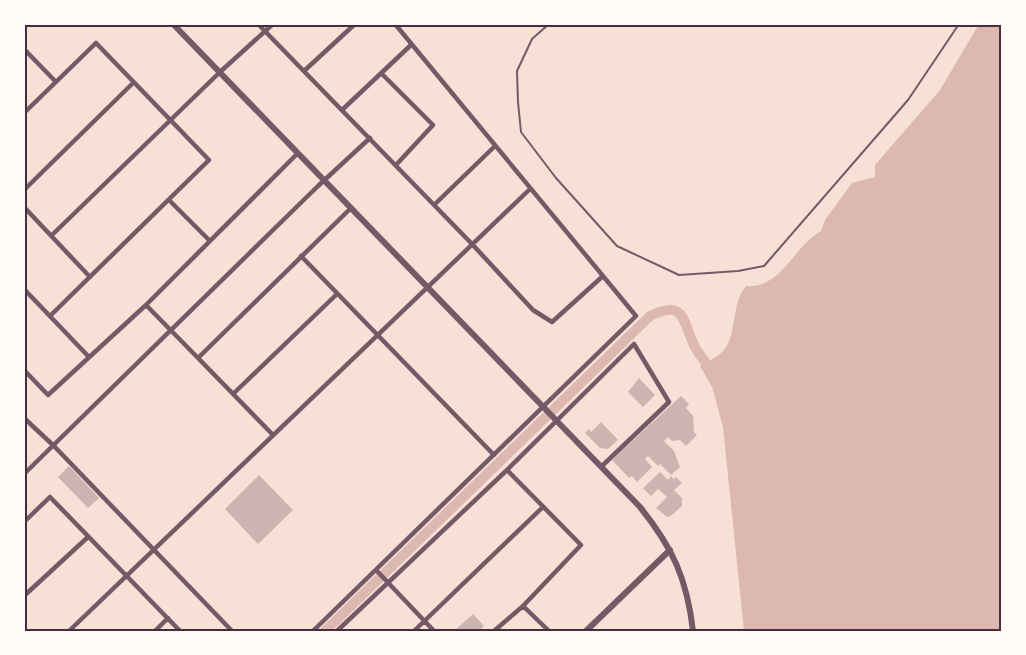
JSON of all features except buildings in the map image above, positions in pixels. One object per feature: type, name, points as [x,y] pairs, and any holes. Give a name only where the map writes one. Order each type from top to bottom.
[{"type":"street","points":[[173,24],[640,507],[670,550],[684,582],[691,630]]},
{"type":"street","points":[[258,24],[533,310],[552,321],[603,276]]},
{"type":"street","points":[[52,235],[220,72],[273,24]]},
{"type":"street","points":[[304,71],[355,24]]},
{"type":"street","points":[[313,631],[545,408],[636,316],[395,24]]},
{"type":"street","points":[[24,113],[96,43],[209,160],[50,316]]},
{"type":"street","points":[[342,110],[411,45]]},
{"type":"street","points":[[24,49],[56,82]]},
{"type":"street","points":[[381,73],[434,124],[396,165]]},
{"type":"street","points":[[24,190],[134,83]]},
{"type":"street","points":[[24,474],[324,180],[370,138]]},
{"type":"street","points":[[434,205],[495,146]]},
{"type":"street","points":[[24,370],[48,395],[146,305],[298,153]]},
{"type":"street","points":[[69,631],[530,189]]},
{"type":"street","points":[[169,200],[210,241]]},
{"type":"street","points":[[24,207],[90,277]]},
{"type":"street","points":[[198,358],[351,208]]},
{"type":"street","points":[[302,256],[494,455]]},
{"type":"street","points":[[24,289],[88,356]]},
{"type":"street","points":[[233,394],[337,294]]},
{"type":"street","points":[[146,305],[273,435]]},
{"type":"street","points":[[337,631],[507,470],[555,418],[634,344],[669,402],[602,466]]},
{"type":"street","points":[[24,418],[54,446],[232,631]]},
{"type":"street","points":[[494,631],[523,606],[581,545],[507,470]]},
{"type":"street","points":[[24,522],[50,497],[180,631]]},
{"type":"street","points":[[414,631],[543,507]]},
{"type":"street","points":[[24,596],[88,537]]},
{"type":"street","points":[[586,631],[670,550]]},
{"type":"street","points":[[376,570],[434,631]]},
{"type":"street","points":[[523,606],[549,631]]},
{"type":"street","points":[[155,631],[168,618]]},
{"type":"lane","points":[[549,24],[532,39],[517,71],[521,132],[556,178],[617,246],[679,275],[738,271],[764,266],[908,100],[959,24]]},
{"type":"shaded area","points":[[979,24],[1002,24],[1002,631],[744,631],[723,427],[712,387],[700,366],[719,355],[726,347],[730,339],[738,302],[746,286],[769,281],[778,274],[811,238],[821,231],[825,220],[852,183],[875,177],[875,165],[940,90]]},
{"type":"waterway","points":[[325,631],[650,316],[670,310],[681,315],[695,348],[707,365]]}]
